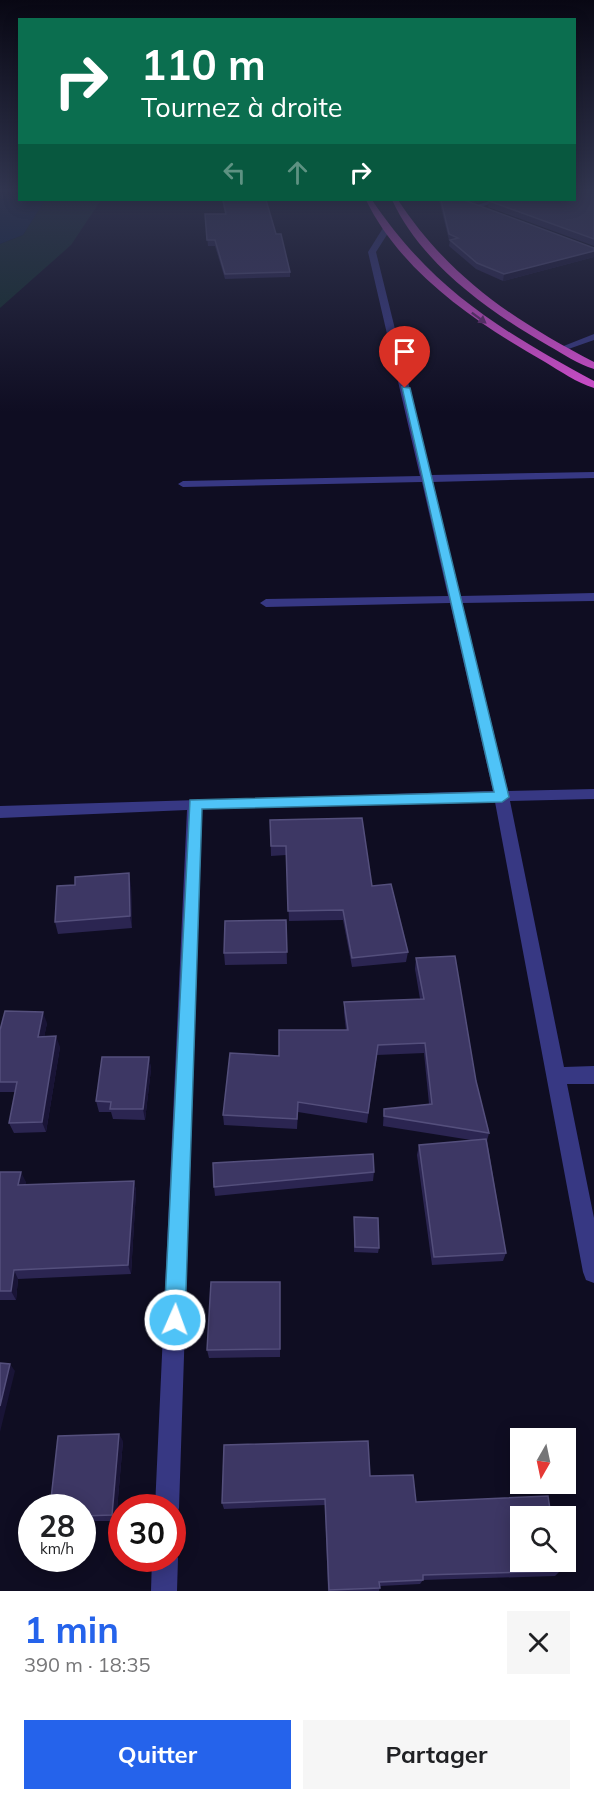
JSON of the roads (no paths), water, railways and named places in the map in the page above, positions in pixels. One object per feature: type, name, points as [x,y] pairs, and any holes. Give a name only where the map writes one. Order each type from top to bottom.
[{"type":"highway","points":[[415,263],[423,273],[481,320],[537,355],[594,385]]},
{"type":"highway","points":[[441,263],[507,317],[560,349],[594,366]]},
{"type":"street","points":[[375,263],[428,479],[453,600],[502,797],[594,1272]]},
{"type":"street","points":[[560,349],[594,337]]},
{"type":"street","points":[[183,484],[594,475]]},
{"type":"street","points":[[266,603],[594,597]]},
{"type":"street","points":[[0,812],[195,804],[594,795]]},
{"type":"street","points":[[168,1494],[195,804]]},
{"type":"street","points":[[556,1076],[594,1075]]},
{"type":"street","points":[[164,1591],[165,1572]]}]
